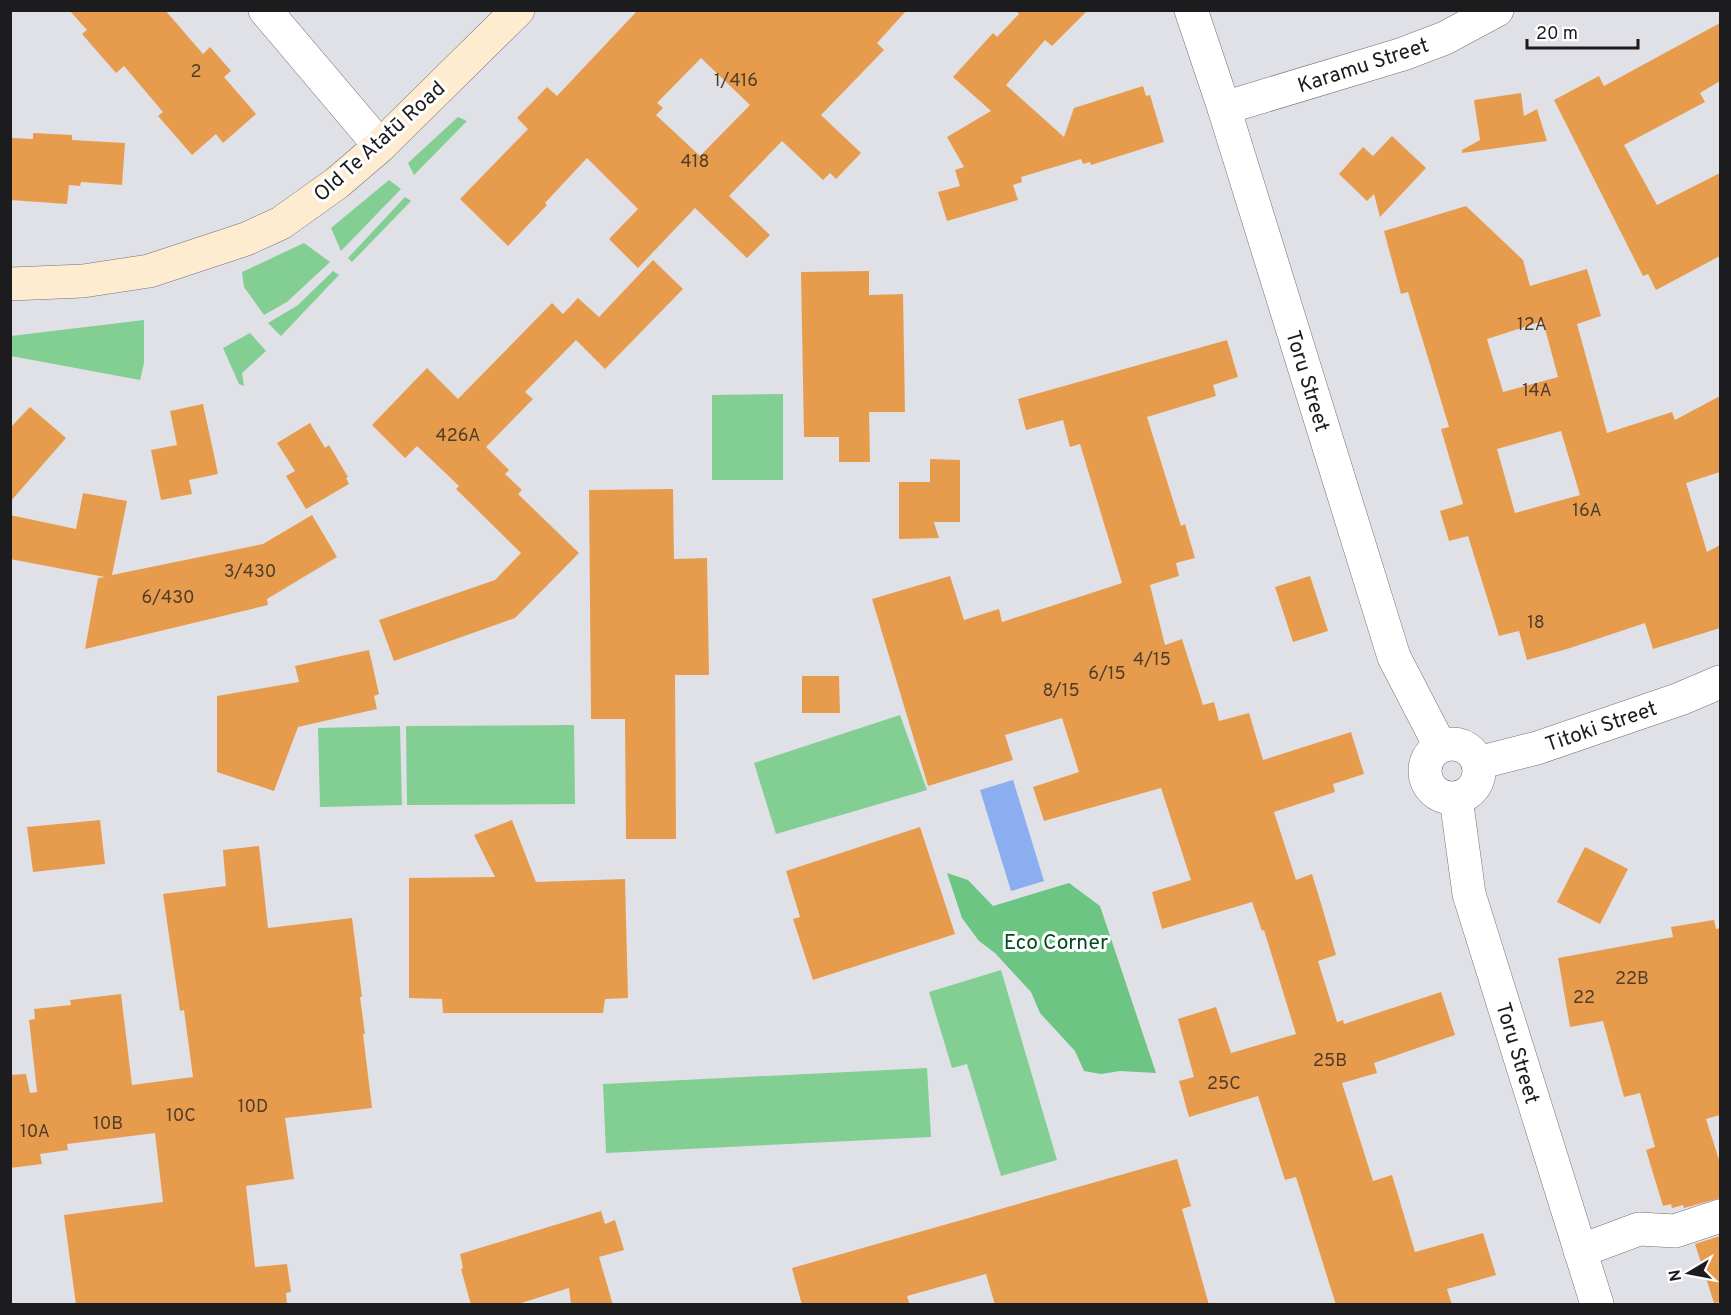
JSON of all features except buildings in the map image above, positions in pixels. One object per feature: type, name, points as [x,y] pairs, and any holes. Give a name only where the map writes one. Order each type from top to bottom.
[{"type":"street","points":[[265,10],[380,146]]},
{"type":"street","name":"Old Te Atatū Road","points":[[10,284],[83,281],[149,271],[246,239],[281,223],[337,183],[380,146],[518,10]]},
{"type":"street","name":"Toru Street","points":[[1191,10],[1224,108],[1394,657],[1440,746]]},
{"type":"street","name":"Karamu Street","points":[[1224,108],[1403,54],[1445,38],[1497,10]]},
{"type":"street","name":"Titoki Street","points":[[1478,763],[1537,748],[1680,699],[1720,682]]},
{"type":"street","points":[[1448,744],[1463,746],[1475,756],[1480,771],[1475,786],[1464,796],[1449,798],[1434,792],[1426,779],[1425,771],[1429,757],[1440,746],[1448,744]]},
{"type":"street","name":"Toru Street","points":[[1456,798],[1469,894],[1597,1305]]},
{"type":"street","points":[[1580,1251],[1639,1229],[1676,1230],[1720,1216]]},
{"type":"green space","points":[[458,117],[467,121],[414,175],[408,163]]},
{"type":"green space","points":[[389,180],[401,189],[341,251],[331,228]]},
{"type":"green space","points":[[405,197],[411,201],[352,262],[348,258]]},
{"type":"green space","points":[[304,243],[330,262],[287,302],[264,315],[244,287],[242,272]]},
{"type":"green space","points":[[333,271],[339,275],[281,336],[268,323],[298,305]]},
{"type":"green space","points":[[144,320],[144,363],[140,380],[11,356],[11,336]]},
{"type":"green space","points":[[250,333],[266,351],[242,373],[244,386],[239,384],[223,348]]},
{"type":"green space","points":[[783,394],[783,480],[712,480],[712,395]]},
{"type":"green space","points":[[900,715],[927,790],[776,834],[754,763]]},
{"type":"green space","points":[[574,725],[575,804],[407,805],[406,726]]},
{"type":"green space","points":[[400,726],[402,805],[320,807],[318,728]]},
{"type":"green space","name":"Eco Corner","points":[[947,873],[968,880],[993,906],[1069,883],[1100,906],[1156,1073],[1120,1071],[1101,1074],[1084,1071],[1075,1051],[1040,1013],[1031,992],[995,953],[979,941],[962,918]]},
{"type":"green space","points":[[1001,970],[1057,1160],[1001,1176],[967,1064],[952,1068],[929,992]]},
{"type":"green space","points":[[927,1068],[931,1137],[606,1153],[603,1084]]},
{"type":"water","points":[[1013,780],[1044,881],[1011,891],[980,790]]}]
